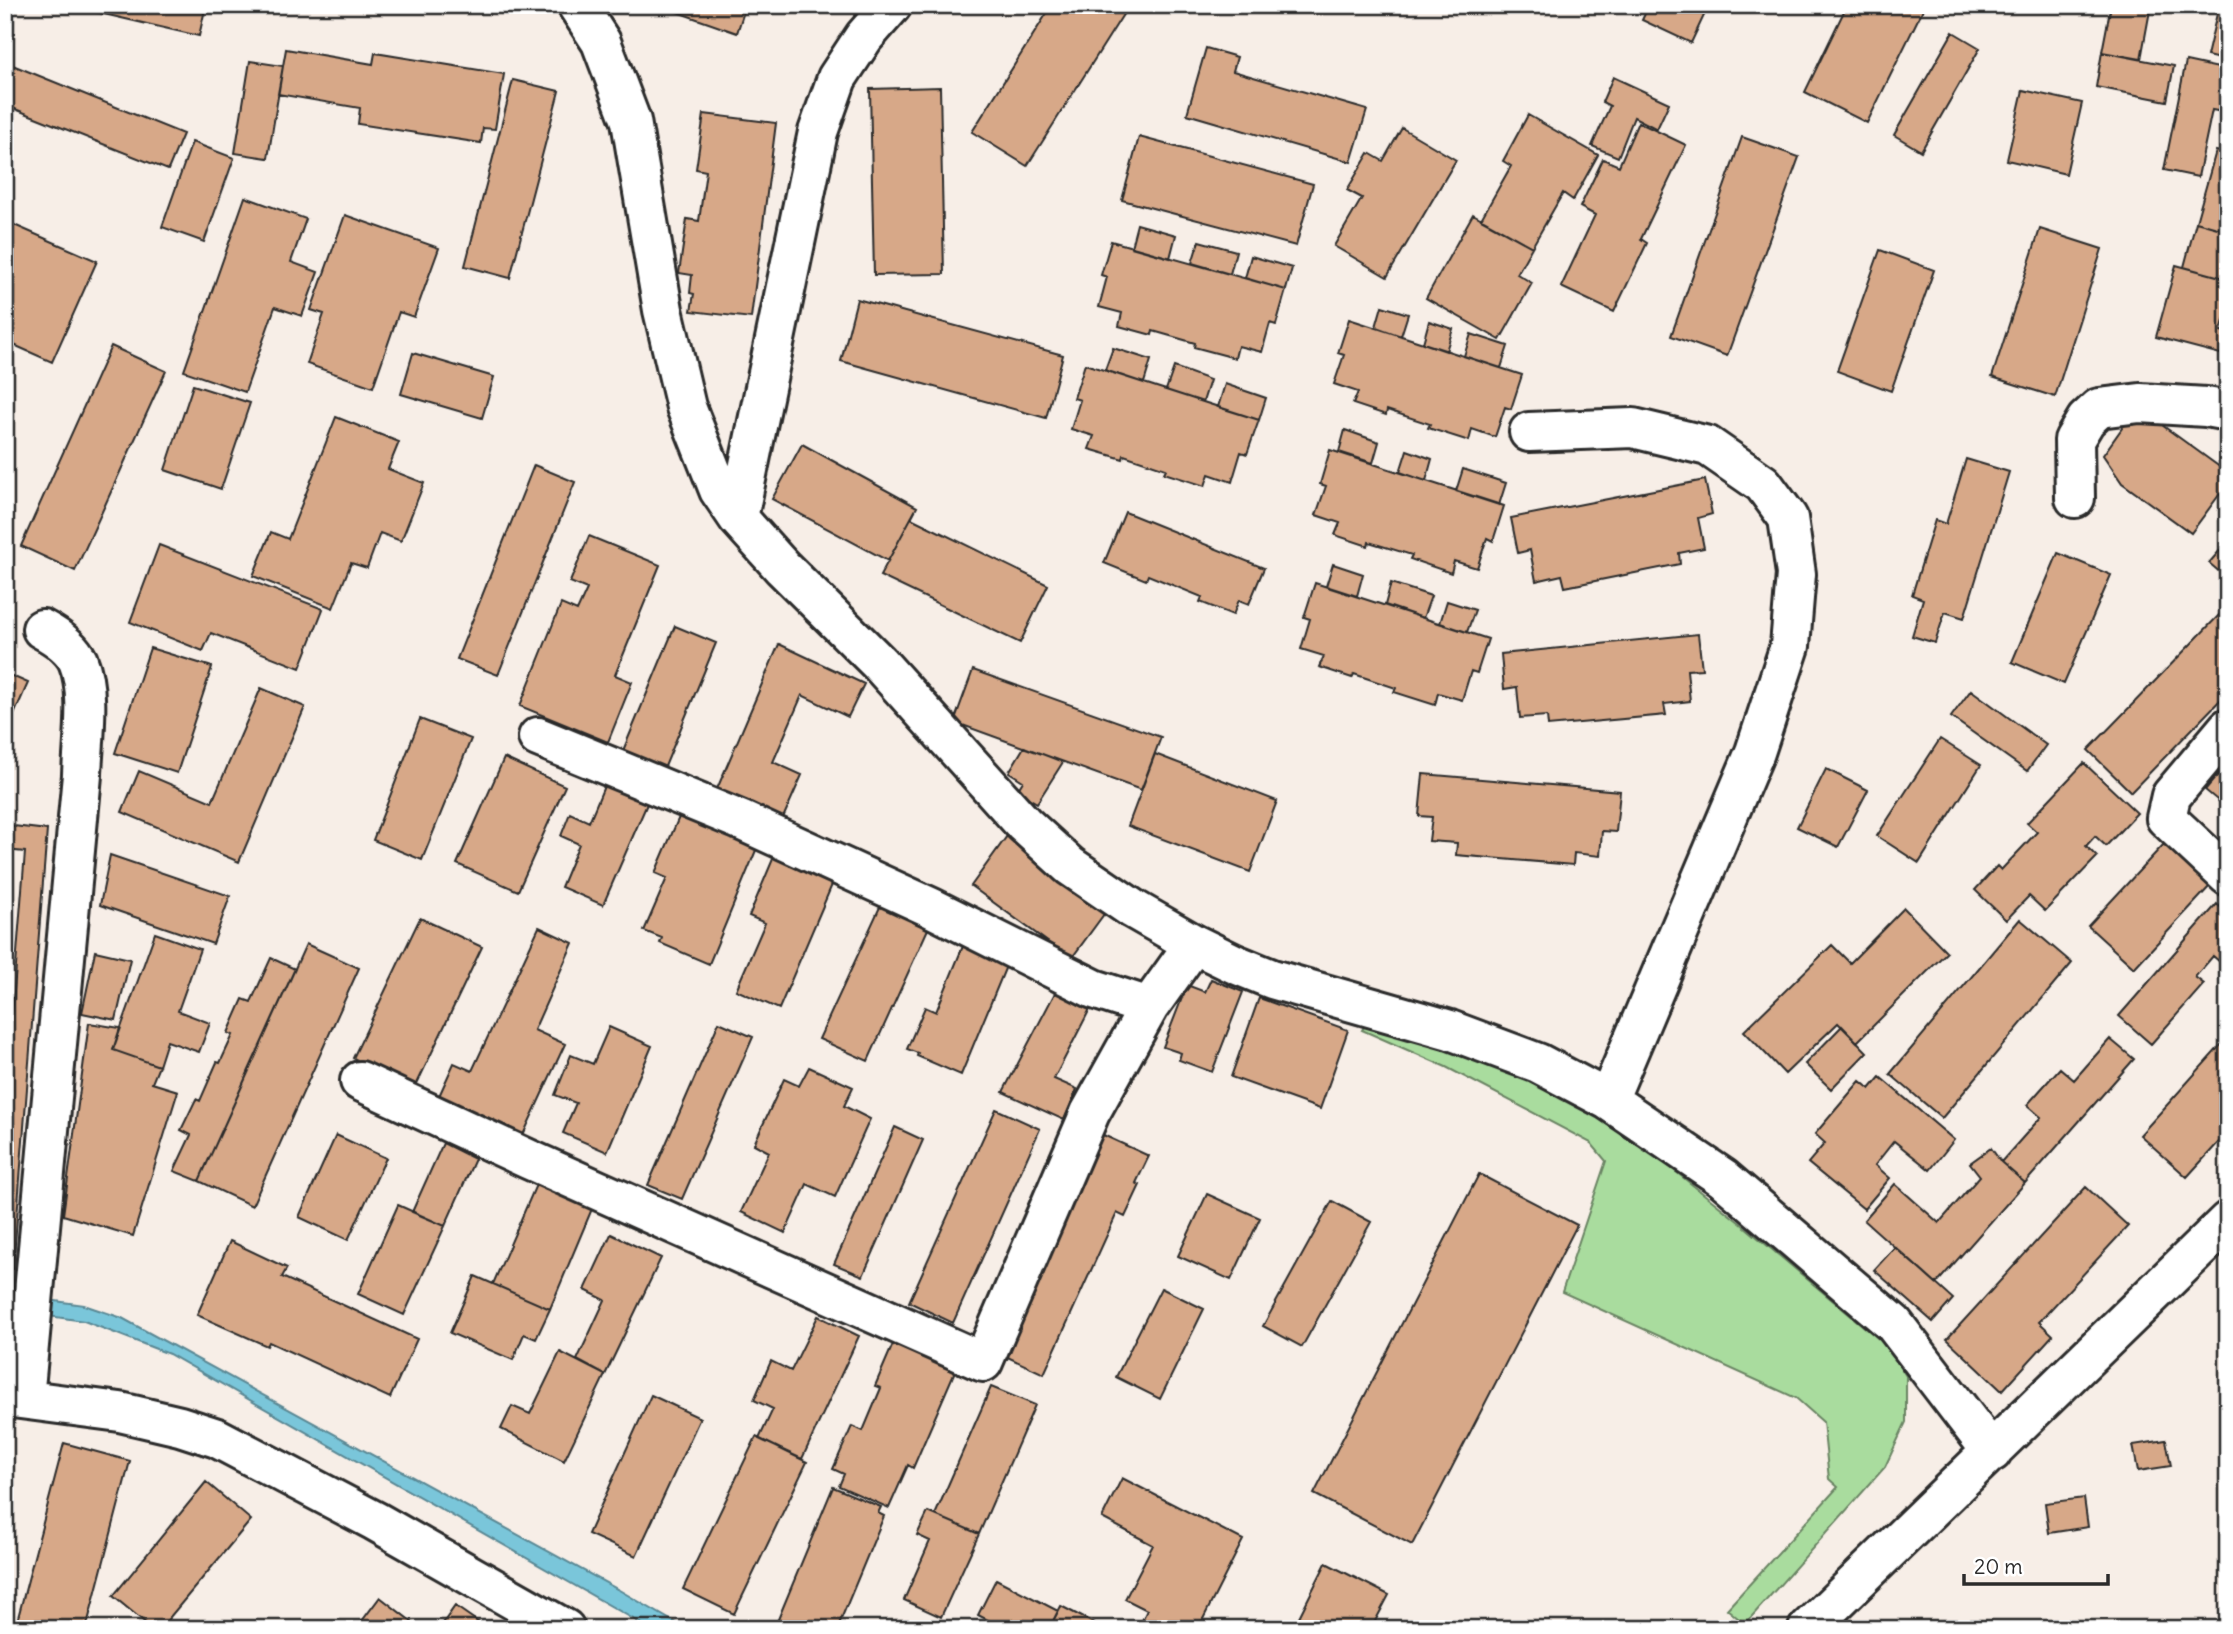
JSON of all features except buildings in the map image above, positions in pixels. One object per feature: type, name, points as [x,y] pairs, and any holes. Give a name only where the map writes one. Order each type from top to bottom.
[{"type":"street","points":[[577,5],[601,42],[631,121],[663,310],[686,407],[719,490],[738,518],[782,567],[879,663],[1024,824],[1070,866],[1133,909],[1194,944],[1272,979],[1463,1035],[1538,1063],[1608,1100],[1723,1178],[1894,1324],[1992,1452]]},
{"type":"street","points":[[738,518],[818,132],[837,78],[864,37],[892,5]]},
{"type":"street","points":[[2075,498],[2074,440],[2086,420],[2099,408],[2140,403],[2228,411]]},
{"type":"street","points":[[1530,432],[1633,428],[1708,446],[1763,484],[1788,518],[1796,574],[1790,646],[1755,752],[1608,1100]]},
{"type":"street","points":[[42,629],[58,637],[77,659],[84,688],[82,775],[33,1306],[15,1398],[120,1412],[217,1438],[375,1521],[565,1629]]},
{"type":"street","points":[[2228,728],[2171,796],[2166,818],[2228,876]]},
{"type":"street","points":[[538,737],[740,820],[930,907],[1094,989],[1149,1007]]},
{"type":"street","points":[[360,1081],[983,1362],[1090,1113],[1149,1007],[1194,944]]},
{"type":"street","points":[[1808,1629],[2228,1221]]},
{"type":"green space","points":[[1369,1019],[1535,1078],[1636,1140],[1887,1346],[1906,1376],[1906,1422],[1885,1467],[1745,1624],[1727,1609],[1838,1487],[1829,1479],[1823,1422],[1796,1398],[1562,1292],[1606,1161],[1591,1143],[1446,1067],[1362,1030]]},
{"type":"water","points":[[5,1294],[84,1305],[122,1318],[686,1629],[651,1629],[169,1354],[84,1321],[5,1310]]}]
